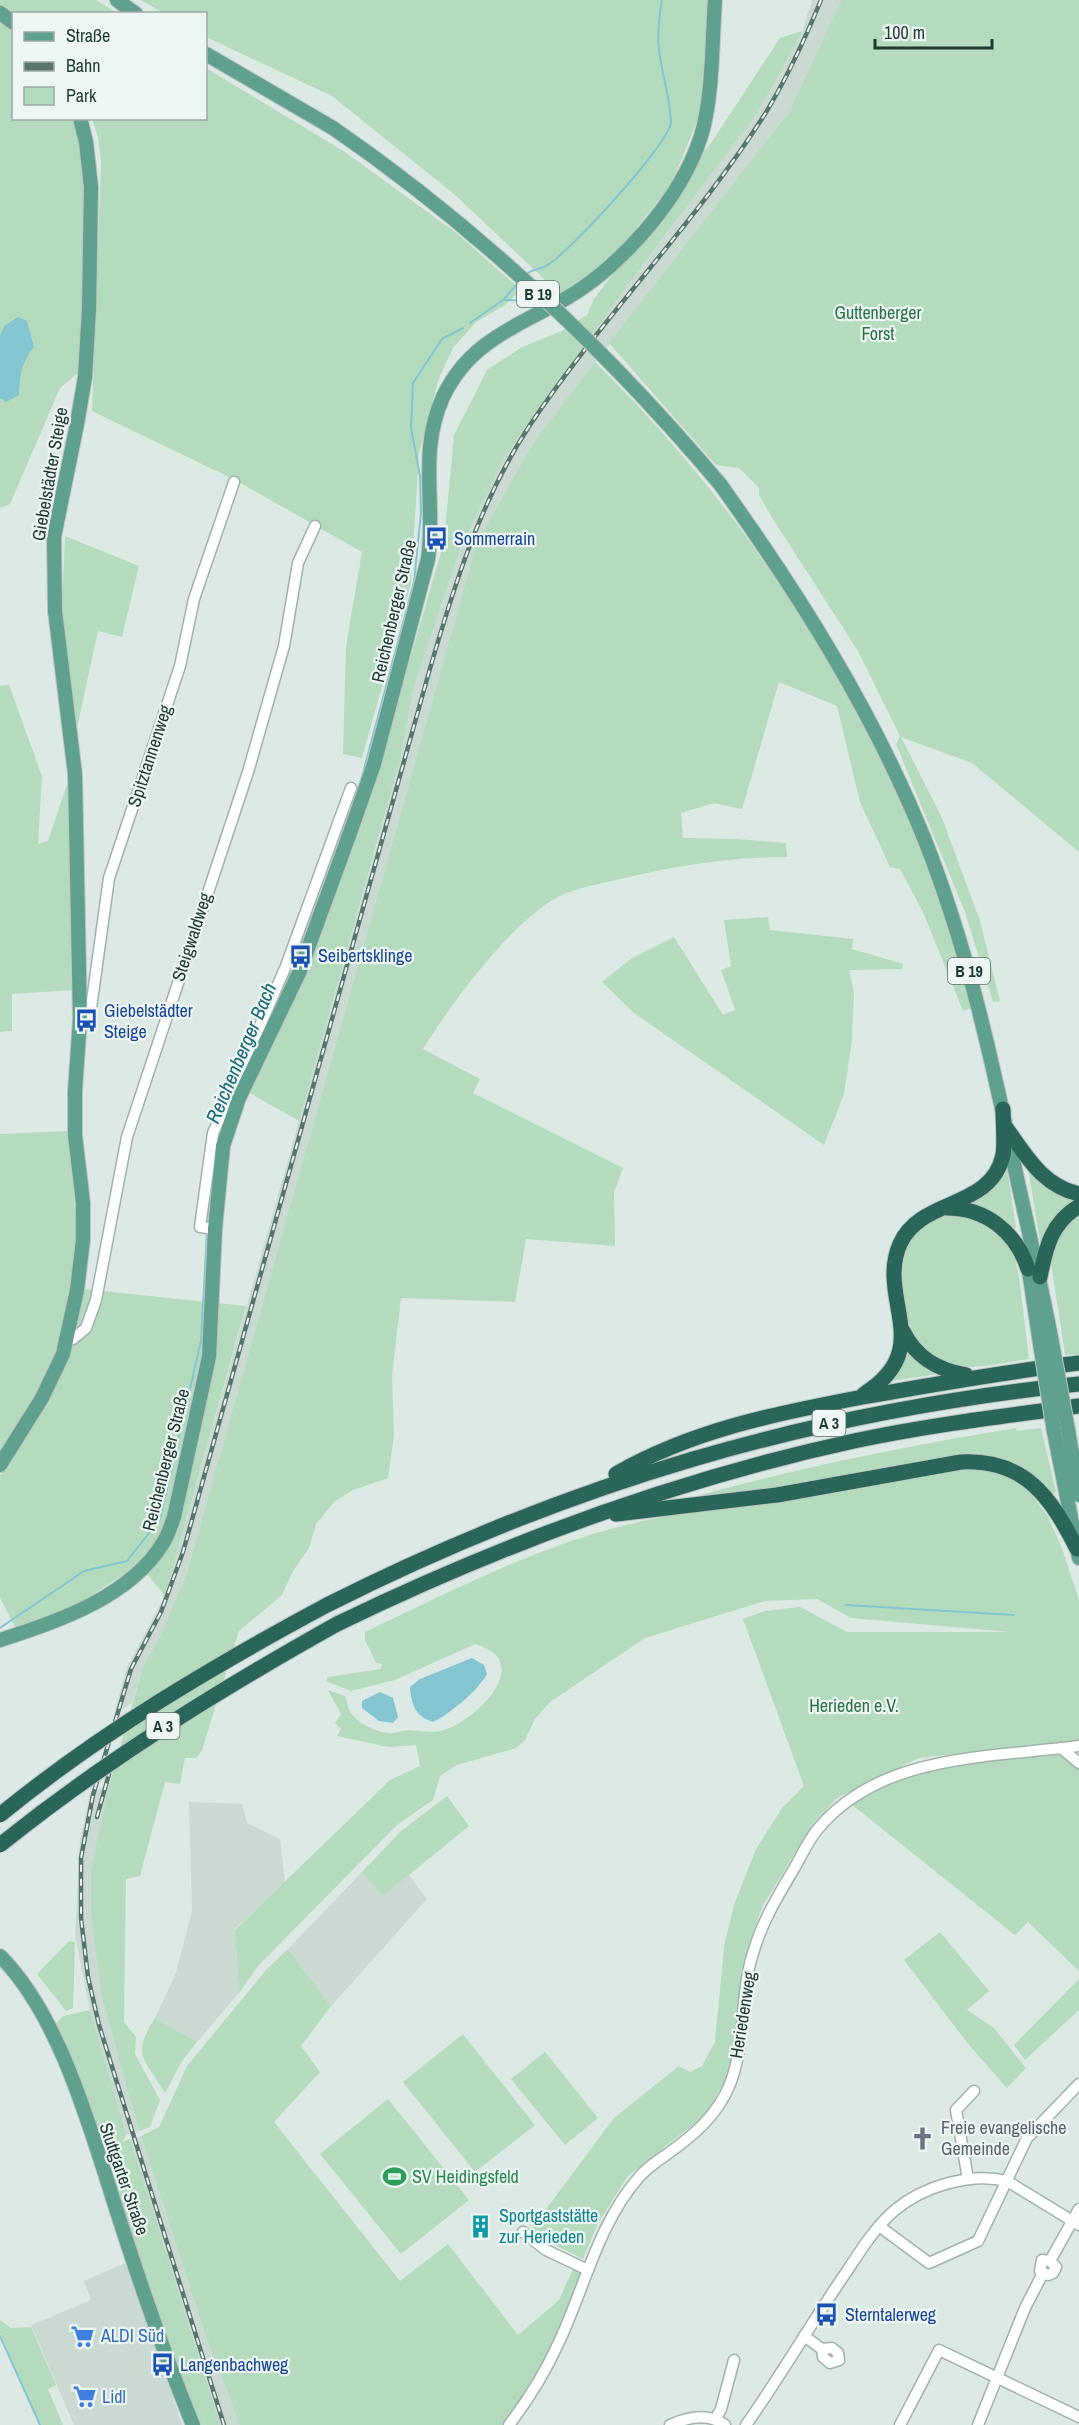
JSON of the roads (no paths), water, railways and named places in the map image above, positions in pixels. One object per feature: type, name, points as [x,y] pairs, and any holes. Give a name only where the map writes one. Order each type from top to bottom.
[{"type":"highway","points":[[975,1376],[948,1371],[929,1362],[911,1346],[903,1331],[894,1271],[899,1248],[912,1226],[941,1208],[974,1195],[994,1176],[1003,1149],[1003,1109]]},
{"type":"highway","name":"B 19","points":[[1007,1129],[1039,1173],[1059,1187],[1079,1194]]},
{"type":"highway","points":[[1034,1273],[1050,1236],[1064,1217],[1079,1206]]},
{"type":"highway","name":"B 19","points":[[941,1208],[976,1212],[999,1225],[1018,1245],[1034,1273]]},
{"type":"highway","name":"A 3","points":[[858,1398],[872,1389],[889,1372],[900,1348],[903,1331]]},
{"type":"highway","name":"A 3","points":[[585,1492],[641,1460],[713,1431],[808,1407],[975,1376],[1079,1363]]},
{"type":"highway","name":"A 3","points":[[0,1815],[86,1751],[186,1686],[327,1605],[486,1531],[585,1492],[681,1460],[829,1423],[964,1398],[1079,1384]]},
{"type":"highway","name":"A 3","points":[[0,1845],[99,1769],[170,1721],[249,1673],[337,1624],[426,1581],[592,1516],[730,1472],[823,1448],[921,1428],[1079,1406]]},
{"type":"highway","points":[[592,1516],[777,1495],[971,1461],[1011,1470],[1037,1487],[1057,1512],[1078,1554]]},
{"type":"main road","points":[[117,0],[133,12]]},
{"type":"main road","name":"Reichenberger Straße","points":[[0,1640],[74,1612],[121,1586],[148,1563],[164,1542],[174,1517],[209,1356],[210,1228],[223,1146],[239,1098],[374,764],[429,559],[428,456],[442,399],[454,376],[477,349],[597,280],[620,259],[680,181],[702,134],[715,0]]},
{"type":"main road","name":"B 19","points":[[207,55],[333,128],[418,188],[475,235],[642,394],[720,484],[775,562],[830,648],[865,711],[934,865],[962,947],[982,1016],[1017,1176],[1061,1431],[1078,1554]]},
{"type":"main road","name":"Giebelstädter Steige","points":[[0,1465],[56,1371],[68,1336],[83,1240],[83,1203],[75,1135],[80,919],[75,774],[55,611],[54,537],[82,392],[89,309],[91,187],[86,142],[80,120]]},
{"type":"main road","name":"B 19","points":[[1061,1431],[1079,1495]]},
{"type":"main road","name":"Stuttgarter Straße","points":[[0,1956],[32,1993],[53,2033],[95,2145],[167,2362],[193,2425]]},
{"type":"street","name":"Spitztannenweg","points":[[79,1032],[91,1008],[110,878],[180,666],[194,599],[234,482]]},
{"type":"street","name":"Steigwaldweg","points":[[68,1336],[73,1339],[82,1333],[96,1300],[127,1137],[248,772],[284,646],[298,563],[315,526]]},
{"type":"street","name":"Reichenberger Straße","points":[[292,969],[351,788]]},
{"type":"street","name":"Heriedenweg","points":[[509,2425],[540,2380],[559,2342],[588,2270],[622,2199],[641,2175],[692,2136],[719,2108],[731,2081],[742,2038],[753,1952],[771,1906],[817,1830],[849,1799],[890,1778],[917,1768],[981,1757],[1079,1746]]},
{"type":"street","points":[[1061,1748],[1079,1763]]},
{"type":"street","points":[[879,2226],[929,2263],[978,2241],[1027,2138],[1079,2084]]},
{"type":"street","points":[[968,2179],[956,2110],[974,2091]]},
{"type":"street","points":[[746,2425],[879,2226],[896,2209],[915,2198],[979,2177],[1007,2181],[1075,2223]]},
{"type":"street","points":[[978,2425],[1025,2308],[1043,2273],[1040,2271],[1040,2264],[1046,2259],[1050,2261],[1075,2223],[1079,2209]]},
{"type":"street","points":[[523,2232],[546,2250],[588,2270]]},
{"type":"street","points":[[804,2336],[822,2349]]},
{"type":"street","points":[[900,2425],[939,2350],[1079,2417]]},
{"type":"street","points":[[670,2425],[689,2419],[720,2422],[734,2360]]},
{"type":"water","points":[[18,317],[27,321],[34,347],[26,358],[22,370],[19,395],[6,402],[0,398],[0,336],[4,326]]},
{"type":"water","points":[[472,1658],[484,1665],[487,1674],[478,1687],[463,1701],[433,1722],[422,1717],[413,1705],[410,1687],[420,1679]]},
{"type":"water","points":[[380,1692],[393,1698],[398,1717],[393,1723],[379,1721],[362,1708],[362,1701]]},
{"type":"waterway","name":"Reichenberger Bach","points":[[525,275],[546,266],[574,242],[637,174],[666,134],[671,122],[658,37],[662,0]]},
{"type":"waterway","name":"Reichenberger Bach","points":[[470,323],[503,300],[519,282]]},
{"type":"waterway","points":[[505,300],[538,301]]},
{"type":"waterway","name":"Reichenberger Bach","points":[[360,784],[414,582],[421,513],[420,476],[411,428],[413,383],[442,339],[463,328]]},
{"type":"waterway","name":"Reichenberger Bach","points":[[276,1006],[316,908]]},
{"type":"waterway","name":"Reichenberger Bach","points":[[208,1224],[214,1161]]},
{"type":"waterway","name":"Reichenberger Bach","points":[[0,1628],[84,1571],[127,1561],[160,1519],[201,1341],[207,1232]]},
{"type":"waterway","points":[[846,1605],[1014,1615]]},
{"type":"waterway","points":[[0,2336],[40,2425]]},
{"type":"railway","points":[[224,2425],[99,2025],[88,1977],[81,1918],[81,1858],[93,1795],[131,1669],[161,1612],[183,1552],[429,672],[470,545],[497,484],[530,425],[587,346],[709,194],[765,114],[795,58],[821,0]]},
{"type":"railway","points":[[97,1817],[109,1774]]},
{"type":"place","name":"Sommerrain","points":[[436,539]]},
{"type":"place","name":"Seibertsklinge","points":[[300,956]]},
{"type":"place","name":"Giebelstädter Steige","points":[[86,1021]]},
{"type":"place","name":"Freie evangelische Gemeinde","points":[[923,2138]]},
{"type":"place","name":"SV Heidingsfeld","points":[[394,2177]]},
{"type":"place","name":"Sportgaststätte zur Herieden","points":[[481,2226]]},
{"type":"place","name":"Sterntalerweg","points":[[827,2315]]},
{"type":"place","name":"ALDI Süd","points":[[83,2336]]},
{"type":"place","name":"Langenbachweg","points":[[162,2365]]},
{"type":"place","name":"Lidl","points":[[84,2397]]},
{"type":"park label","name":"Guttenberger Forst","points":[[878,323]]},
{"type":"park label","name":"Herieden e.V.","points":[[854,1706]]}]
